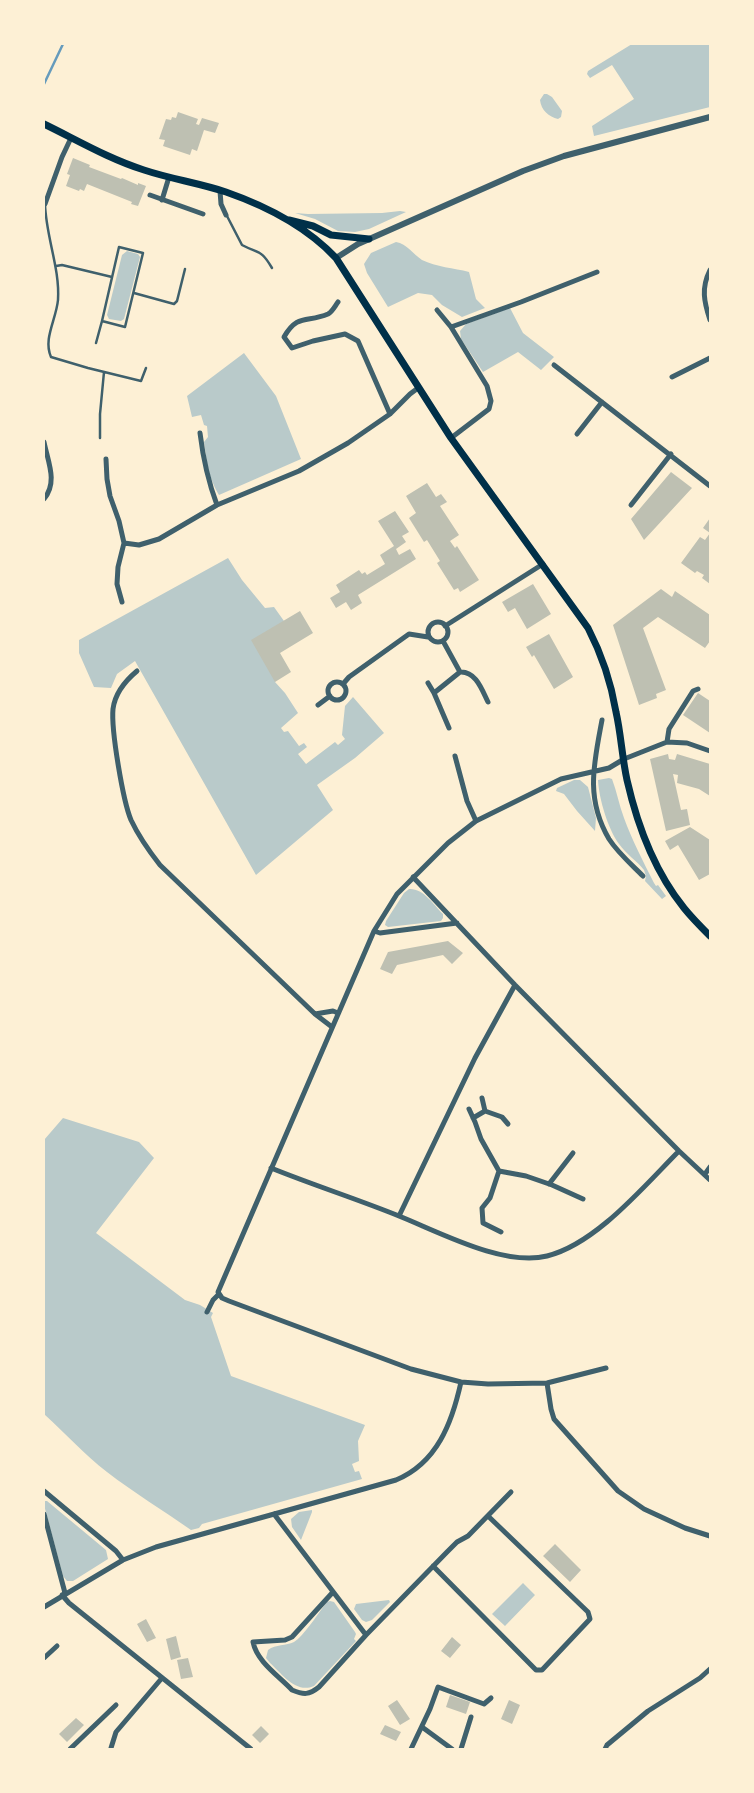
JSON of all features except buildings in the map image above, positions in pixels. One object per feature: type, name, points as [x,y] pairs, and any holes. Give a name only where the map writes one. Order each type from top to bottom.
[{"type":"main road","points":[[44,124],[126,163],[220,191],[262,207],[284,218],[313,237],[336,258],[451,438],[588,628],[601,655],[616,712],[634,804],[656,864],[682,907],[710,936]]},
{"type":"main road","points":[[284,218],[313,226],[331,235],[369,239]]},
{"type":"street","points":[[336,258],[358,244],[523,171],[564,156],[710,118]]},
{"type":"street","points":[[46,204],[62,157],[71,138]]},
{"type":"street","points":[[162,200],[169,177]]},
{"type":"street","points":[[220,191],[221,204],[226,215]]},
{"type":"street","points":[[150,195],[203,214]]},
{"type":"street","points":[[710,270],[705,280],[704,290],[705,304],[710,320]]},
{"type":"street","points":[[451,327],[597,272]]},
{"type":"street","points":[[338,302],[329,313],[300,320],[289,328],[284,337],[292,348],[345,334],[358,341],[390,414]]},
{"type":"street","points":[[437,310],[451,327],[486,386],[490,401],[490,409],[451,438]]},
{"type":"street","points":[[672,378],[710,358]]},
{"type":"street","points":[[554,365],[710,486]]},
{"type":"street","points":[[124,543],[139,545],[159,539],[218,505],[299,471],[348,443],[390,414],[418,388]]},
{"type":"street","points":[[577,434],[602,402]]},
{"type":"street","points":[[200,433],[203,459],[218,505]]},
{"type":"street","points":[[44,442],[52,481],[49,492],[44,499]]},
{"type":"street","points":[[631,505],[671,454]]},
{"type":"street","points":[[106,459],[110,496],[124,543],[118,567],[117,584],[122,602]]},
{"type":"street","points":[[445,626],[543,564]]},
{"type":"street","points":[[343,684],[349,677],[409,634],[428,637],[436,642],[443,641],[448,634],[445,626],[440,622],[433,623],[429,628],[428,637]]},
{"type":"street","points":[[443,641],[460,672]]},
{"type":"street","points":[[137,671],[122,686],[113,709],[121,778],[130,818],[142,840],[160,866],[315,1014],[332,1027]]},
{"type":"street","points":[[434,693],[460,672],[466,672],[474,676],[488,702]]},
{"type":"street","points":[[338,682],[343,684],[346,692],[344,697],[338,700],[330,696],[328,691],[330,685],[338,682]]},
{"type":"street","points":[[428,682],[449,728]]},
{"type":"street","points":[[667,742],[669,729],[693,691],[698,688]]},
{"type":"street","points":[[318,705],[330,696]]},
{"type":"street","points":[[602,720],[593,771],[593,793],[610,840],[643,876]]},
{"type":"street","points":[[207,1312],[219,1293],[374,931],[397,894],[448,843],[476,821],[561,779],[609,768],[667,742],[687,743],[710,751]]},
{"type":"street","points":[[455,756],[466,801],[476,821]]},
{"type":"street","points":[[413,877],[515,985],[710,1180]]},
{"type":"street","points":[[374,931],[380,933],[457,923]]},
{"type":"street","points":[[399,1216],[475,1058],[515,985]]},
{"type":"street","points":[[315,1014],[334,1011],[338,1013]]},
{"type":"street","points":[[482,1098],[485,1111]]},
{"type":"street","points":[[469,1109],[481,1139],[499,1171],[490,1198],[482,1208],[483,1223],[500,1232]]},
{"type":"street","points":[[473,1118],[485,1111],[502,1117],[508,1124]]},
{"type":"street","points":[[271,1168],[474,1246],[506,1256],[532,1258],[547,1256],[580,1243],[621,1209],[679,1151]]},
{"type":"street","points":[[549,1184],[573,1152]]},
{"type":"street","points":[[705,1174],[710,1167]]},
{"type":"street","points":[[499,1171],[526,1176],[583,1199]]},
{"type":"street","points":[[219,1293],[222,1298],[229,1301],[360,1351],[411,1369],[461,1382],[488,1384],[547,1383],[606,1368]]},
{"type":"street","points":[[44,1607],[123,1560],[156,1547],[362,1490],[410,1474],[427,1460],[434,1451],[452,1417],[461,1382]]},
{"type":"street","points":[[547,1383],[554,1419],[618,1491],[644,1509],[684,1528],[710,1536]]},
{"type":"street","points":[[44,1491],[123,1560]]},
{"type":"street","points":[[333,1592],[292,1637],[285,1640],[253,1642],[254,1651],[292,1690],[306,1694],[312,1693],[319,1687],[433,1566],[457,1542],[468,1536],[511,1492]]},
{"type":"street","points":[[44,1514],[64,1594],[69,1603],[251,1749]]},
{"type":"street","points":[[274,1514],[366,1635]]},
{"type":"street","points":[[433,1566],[536,1670],[542,1670],[590,1619],[588,1612],[488,1516]]},
{"type":"street","points":[[44,1658],[57,1646]]},
{"type":"street","points":[[605,1749],[606,1746],[648,1711],[700,1678],[710,1669]]},
{"type":"street","points":[[111,1748],[116,1732],[162,1678]]},
{"type":"street","points":[[411,1749],[438,1687],[484,1704],[491,1698]]},
{"type":"street","points":[[70,1749],[116,1705]]},
{"type":"street","points":[[461,1749],[471,1717]]},
{"type":"street","points":[[422,1727],[452,1749]]},
{"type":"lane","points":[[46,204],[46,216],[56,266],[58,301],[47,348],[51,357],[141,381],[146,368]]},
{"type":"lane","points":[[226,215],[229,217],[242,245],[258,251],[266,258],[272,268]]},
{"type":"lane","points":[[96,343],[119,247],[143,253],[125,327],[102,321]]},
{"type":"lane","points":[[56,266],[62,265],[112,276]]},
{"type":"lane","points":[[133,293],[174,304],[177,301],[185,269]]},
{"type":"lane","points":[[100,438],[104,372]]},
{"type":"shaded area","points":[[632,44],[710,44],[710,107],[594,136],[592,126],[634,99],[612,65],[590,78],[587,74],[588,71]]},
{"type":"shaded area","points":[[544,94],[552,97],[562,111],[561,117],[558,119],[549,115],[542,107],[540,100]]},
{"type":"shaded area","points":[[406,212],[369,229],[355,232],[338,231],[315,219],[295,213],[382,213]]},
{"type":"shaded area","points":[[396,242],[403,245],[422,260],[439,266],[469,272],[476,299],[485,308],[462,317],[442,305],[432,295],[418,293],[388,307],[367,273],[364,264],[371,253]]},
{"type":"shaded area","points":[[127,251],[138,254],[140,257],[124,319],[121,321],[109,319],[107,315],[122,255]]},
{"type":"shaded area","points":[[510,308],[523,333],[554,357],[541,370],[518,352],[483,372],[461,339],[460,331],[466,324]]},
{"type":"shaded area","points":[[244,353],[276,396],[301,459],[219,495],[212,482],[207,463],[204,442],[208,437],[207,426],[204,425],[201,415],[192,417],[187,396]]},
{"type":"shaded area","points":[[228,558],[242,580],[265,608],[274,607],[284,621],[275,682],[298,713],[281,728],[284,732],[288,731],[299,746],[304,743],[307,747],[298,754],[306,764],[335,742],[338,745],[345,739],[342,735],[345,706],[353,697],[384,733],[355,758],[317,785],[333,810],[256,875],[135,661],[117,674],[111,688],[94,687],[79,653],[79,640]]},
{"type":"shaded area","points":[[612,779],[624,818],[638,850],[654,883],[656,886],[658,885],[666,896],[662,899],[645,881],[644,870],[622,848],[611,830],[602,805],[598,780]]},
{"type":"shaded area","points":[[574,780],[580,780],[588,787],[596,818],[595,831],[564,794],[556,791],[557,788]]},
{"type":"shaded area","points":[[409,889],[419,891],[427,897],[443,914],[441,921],[388,927],[385,925],[404,893]]},
{"type":"shaded area","points":[[63,1118],[139,1142],[154,1158],[96,1233],[185,1300],[200,1305],[213,1313],[211,1317],[231,1376],[365,1425],[358,1441],[359,1461],[352,1464],[355,1472],[359,1471],[362,1479],[202,1524],[199,1528],[191,1530],[107,1472],[44,1414],[44,1140]]},
{"type":"shaded area","points":[[44,1501],[47,1501],[106,1550],[108,1559],[73,1581],[67,1581],[63,1576]]},
{"type":"shaded area","points":[[312,1510],[301,1540],[292,1527],[291,1519],[299,1512]]},
{"type":"shaded area","points":[[523,1583],[535,1595],[505,1626],[492,1614]]},
{"type":"shaded area","points":[[389,1600],[390,1602],[372,1620],[366,1622],[362,1620],[354,1609],[356,1604]]},
{"type":"shaded area","points":[[327,1602],[334,1602],[355,1632],[354,1639],[356,1641],[314,1686],[307,1688],[295,1685],[284,1677],[266,1658],[268,1650],[298,1639],[307,1630]]},
{"type":"waterway","points":[[44,84],[63,44]]}]
